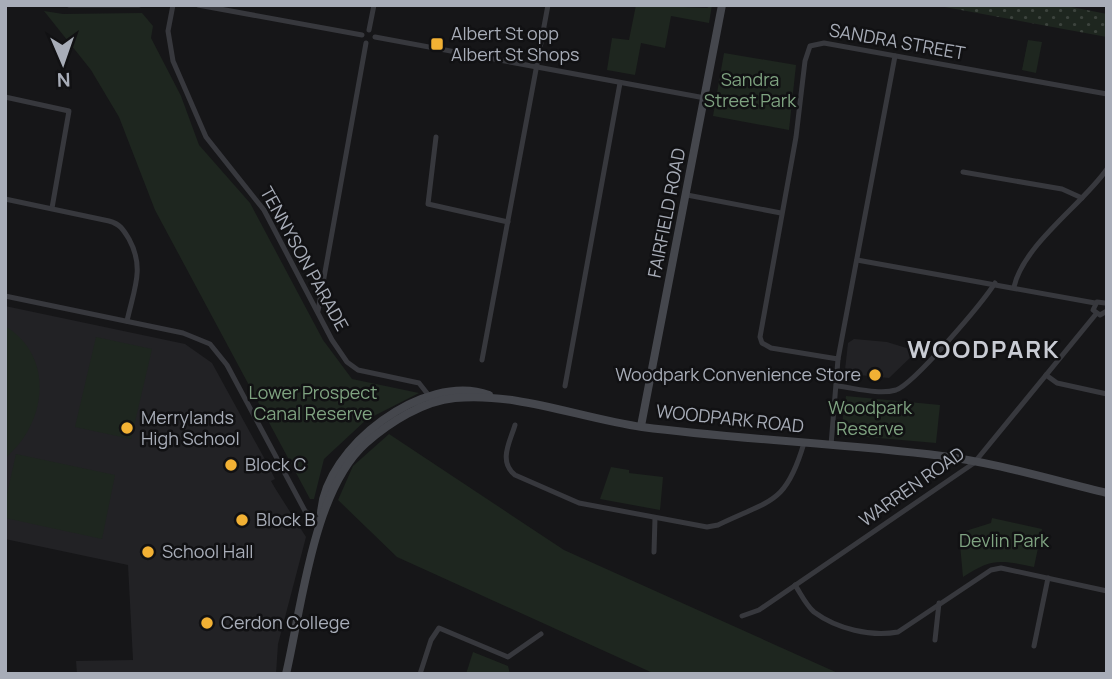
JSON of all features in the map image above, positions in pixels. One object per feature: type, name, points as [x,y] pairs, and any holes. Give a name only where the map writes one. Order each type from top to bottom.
[{"type":"main road","name":"FAIRFIELD ROAD","points":[[642,426],[722,5]]},
{"type":"main road","name":"WOODPARK ROAD","points":[[432,399],[491,397],[642,426],[926,454],[1107,493]]},
{"type":"main road","points":[[286,674],[321,522],[325,491],[351,454],[432,399]]},
{"type":"street","points":[[69,5],[101,8],[139,5]]},
{"type":"street","name":"TENNYSON PARADE","points":[[173,5],[168,31],[173,61],[206,136],[264,210],[347,362],[358,370],[419,383],[432,399]]},
{"type":"street","points":[[198,5],[362,35],[369,30],[374,5]]},
{"type":"street","points":[[482,360],[548,5]]},
{"type":"street","points":[[369,30],[375,37],[705,98]]},
{"type":"street","points":[[318,311],[366,43],[362,35]]},
{"type":"street","points":[[366,43],[371,43],[375,37]]},
{"type":"street","name":"SANDRA STREET","points":[[838,359],[771,348],[762,343],[761,332],[796,137],[805,61],[810,46],[824,43],[1107,94]]},
{"type":"street","points":[[831,445],[838,359],[895,56]]},
{"type":"street","points":[[565,386],[620,82]]},
{"type":"street","points":[[5,97],[69,111],[52,208]]},
{"type":"street","points":[[436,137],[428,204],[508,222]]},
{"type":"street","points":[[1014,287],[1017,276],[1040,243],[1107,169]]},
{"type":"street","points":[[963,172],[1062,189],[1082,198]]},
{"type":"street","points":[[687,195],[781,213]]},
{"type":"street","points":[[5,199],[117,223],[122,227],[138,255],[139,266],[127,321]]},
{"type":"street","points":[[857,260],[995,283],[1106,305],[1103,315],[1096,314],[1095,303]]},
{"type":"street","points":[[837,386],[883,391],[902,387],[959,328],[995,283]]},
{"type":"street","points":[[5,296],[183,333],[200,339],[216,350],[304,511],[321,522]]},
{"type":"street","name":"WARREN ROAD","points":[[742,616],[759,610],[974,463],[1096,314]]},
{"type":"street","points":[[1046,375],[1057,383],[1107,394]]},
{"type":"street","points":[[515,425],[505,457],[508,468],[515,475],[579,503],[712,527],[776,498],[790,482],[804,443]]},
{"type":"street","points":[[654,552],[655,518]]},
{"type":"street","points":[[795,585],[815,613],[868,633],[898,632],[991,570],[1001,568],[1107,592]]},
{"type":"street","points":[[1034,646],[1048,578]]},
{"type":"street","points":[[935,640],[939,603]]},
{"type":"street","points":[[421,674],[431,640],[439,628],[503,657],[515,655],[541,634]]},
{"type":"shaded area","name":"Merrylands High School","points":[[5,306],[185,344],[212,363],[275,479],[271,481],[306,537],[278,644],[276,674],[77,674],[76,661],[133,660],[128,565],[5,539]]},
{"type":"shaded area","points":[[854,339],[887,342],[913,350],[914,354],[889,378],[849,374],[845,370],[848,343]]},
{"type":"green space","points":[[636,5],[707,8],[712,5],[709,23],[671,16],[665,48],[641,43],[635,75],[607,70],[612,38],[629,40]]},
{"type":"green space","points":[[934,5],[1061,5],[1107,14],[1107,37]]},
{"type":"green space","name":"Lower Prospect Canal Reserve","points":[[44,11],[63,14],[142,13],[153,26],[151,38],[181,96],[199,145],[250,203],[323,340],[352,379],[419,393],[366,420],[324,459],[314,499],[310,499],[155,210],[119,117],[91,70]]},
{"type":"green space","points":[[1028,40],[1042,42],[1036,73],[1022,70]]},
{"type":"green space","name":"Sandra Street Park","points":[[724,53],[796,65],[789,130],[713,116]]},
{"type":"green space","points":[[5,326],[21,339],[32,354],[40,390],[30,427],[19,444],[5,458]]},
{"type":"green space","points":[[96,337],[152,349],[131,439],[75,427]]},
{"type":"green space","name":"Woodpark Reserve","points":[[846,396],[940,405],[936,443],[844,435],[841,431]]},
{"type":"green space","name":"Lower Prospect Canal Reserve","points":[[389,434],[564,550],[840,674],[655,674],[397,557],[338,500],[353,466]]},
{"type":"green space","points":[[16,454],[115,475],[102,539],[5,518],[5,503]]},
{"type":"green space","points":[[611,467],[629,470],[629,473],[663,477],[660,510],[600,499]]},
{"type":"green space","name":"Devlin Park","points":[[992,518],[1042,529],[1034,567],[997,562],[982,566],[963,577],[959,533],[991,523]]},
{"type":"green space","points":[[473,652],[508,666],[510,674],[466,674]]},
{"type":"place","name":"Albert St opp Albert St Shops","points":[[437,44]]},
{"type":"place","name":"Woodpark Convenience Store","points":[[875,375]]},
{"type":"place","name":"Merrylands High School","points":[[127,428]]},
{"type":"place","name":"Block C","points":[[231,465]]},
{"type":"place","name":"Block B","points":[[242,520]]},
{"type":"place","name":"School Hall","points":[[148,552]]},
{"type":"place","name":"Cerdon College","points":[[207,623]]},
{"type":"district","name":"WOODPARK","points":[[984,350]]}]
